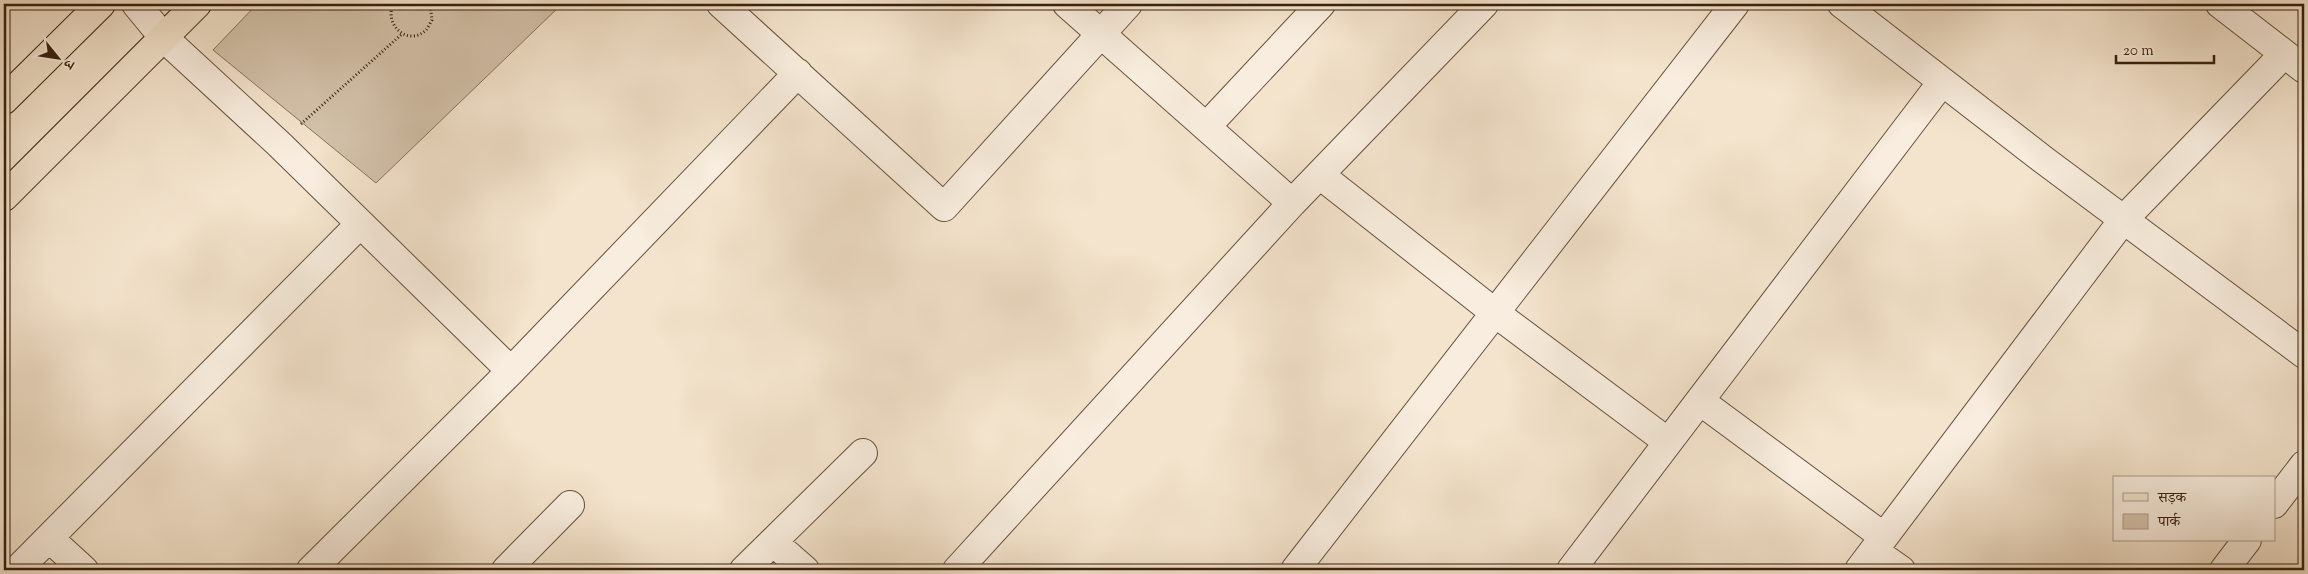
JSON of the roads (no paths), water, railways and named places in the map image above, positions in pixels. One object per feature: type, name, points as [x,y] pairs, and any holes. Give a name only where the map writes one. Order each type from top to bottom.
[{"type":"main road","points":[[4,100],[101,4]]},
{"type":"main road","points":[[4,197],[197,4]]},
{"type":"street","points":[[136,4],[164,38],[279,144],[511,371]]},
{"type":"street","points":[[721,4],[798,72],[944,207],[1128,4]]},
{"type":"street","points":[[1067,4],[1292,203]]},
{"type":"street","points":[[1206,127],[1322,4]]},
{"type":"street","points":[[957,570],[1292,203],[1484,4]]},
{"type":"street","points":[[1296,570],[1494,312],[1735,4]]},
{"type":"street","points":[[1842,4],[2123,220],[2304,354]]},
{"type":"street","points":[[1872,553],[2123,220],[2294,61],[2224,5]]},
{"type":"street","points":[[311,570],[511,371],[798,72]]},
{"type":"street","points":[[1571,570],[1942,82]]},
{"type":"street","points":[[1320,175],[1494,312],[1668,442]]},
{"type":"street","points":[[16,570],[360,224]]},
{"type":"street","points":[[1700,401],[1872,553],[1900,570]]},
{"type":"street","points":[[744,570],[863,453]]},
{"type":"street","points":[[2276,501],[2304,465]]},
{"type":"street","points":[[506,570],[570,505]]},
{"type":"street","points":[[49,538],[84,570]]},
{"type":"street","points":[[773,542],[805,570]]},
{"type":"street","points":[[2224,570],[2245,542]]}]
